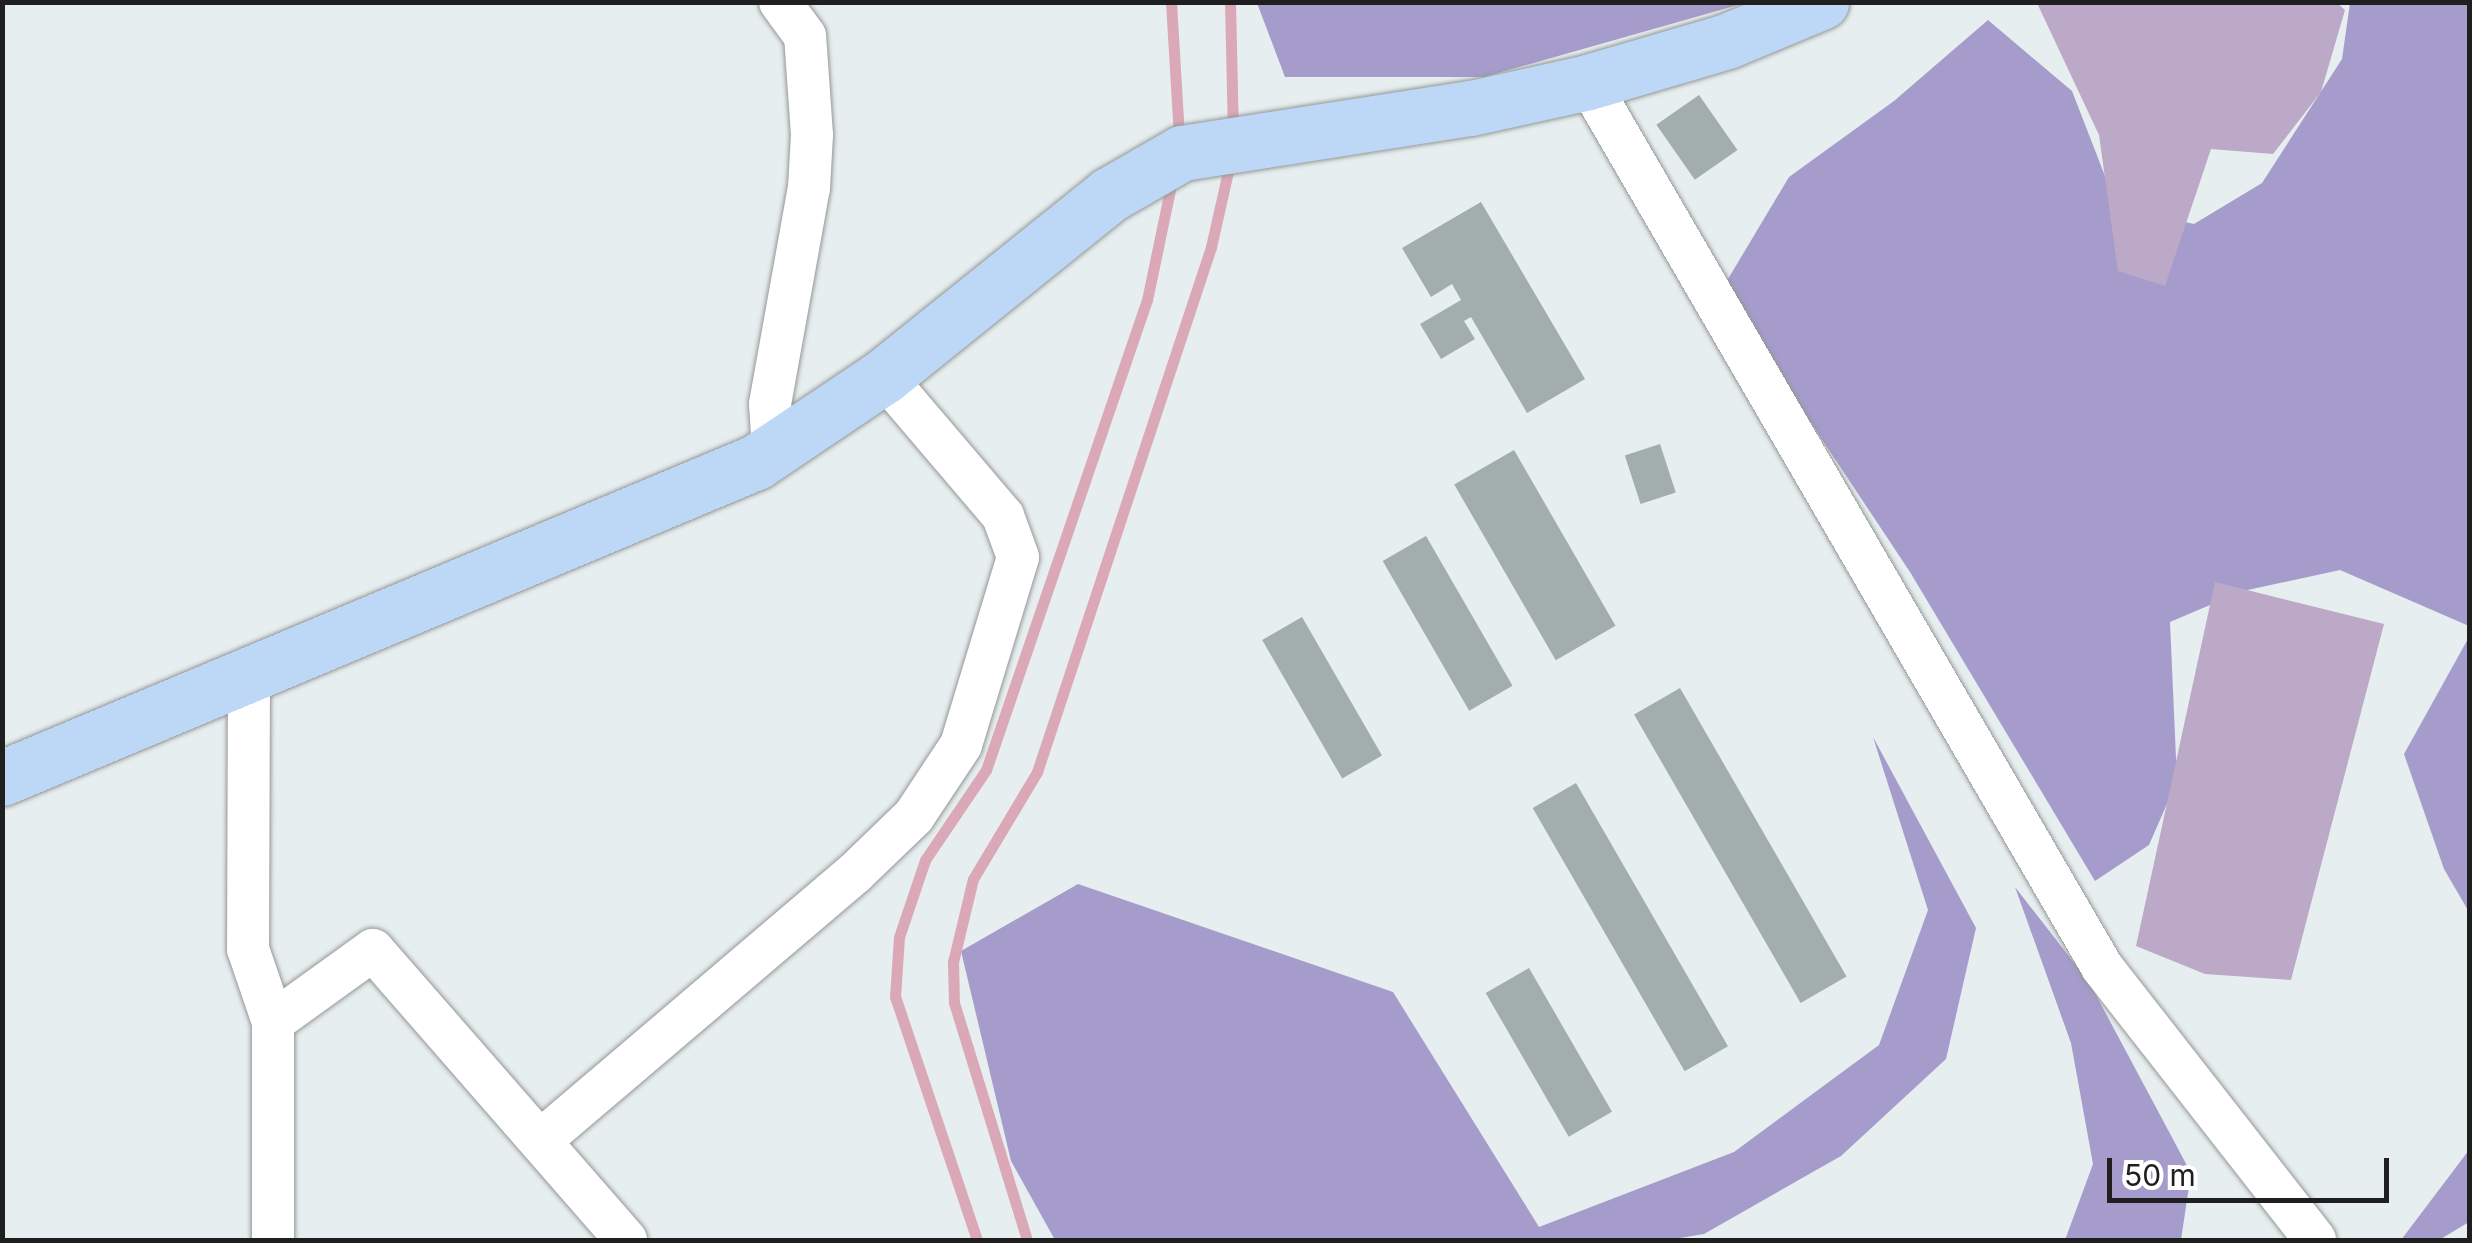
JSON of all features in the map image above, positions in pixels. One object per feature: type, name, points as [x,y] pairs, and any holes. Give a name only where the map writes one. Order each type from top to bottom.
[{"type":"street","points":[[773,450],[770,404],[809,188],[812,135],[805,36],[780,2]]},
{"type":"street","points":[[2,778],[773,450],[884,376],[1072,223],[1201,151],[1471,108],[1588,82],[1726,41],[1821,2]]},
{"type":"street","points":[[1588,82],[2102,967],[2315,1240]]},
{"type":"street","points":[[540,1140],[856,873],[914,816],[961,745],[1018,557],[1003,516],[884,376]]},
{"type":"street","points":[[249,672],[248,949],[273,1022],[273,1240]]},
{"type":"street","points":[[273,1022],[372,950],[626,1240]]},
{"type":"shaded area","points":[[2336,2],[2345,10],[2321,92],[2273,154],[2211,149],[2165,286],[2118,271],[2099,135],[2037,3]]},
{"type":"shaded area","points":[[1257,3],[1745,3],[1484,77],[1285,77]]},
{"type":"shaded area","points":[[2350,3],[2469,3],[2469,626],[2340,570],[2243,591],[2170,622],[2177,781],[2149,845],[2095,881],[1910,572],[1722,289],[1789,177],[1894,101],[1988,20],[2072,91],[2117,207],[2194,224],[2262,183],[2342,59]]},
{"type":"shaded area","points":[[2215,582],[2384,624],[2291,980],[2205,974],[2136,946]]},
{"type":"shaded area","points":[[2469,637],[2470,912],[2444,869],[2404,754]]},
{"type":"shaded area","points":[[1873,737],[1976,928],[1946,1059],[1841,1156],[1704,1234],[1668,1240],[1055,1240],[1011,1161],[961,951],[1078,884],[1393,992],[1539,1227],[1734,1152],[1879,1045],[1928,910]]},
{"type":"shaded area","points":[[2015,887],[2089,982],[2191,1173],[2181,1240],[2065,1240],[2093,1164],[2071,1043]]},
{"type":"shaded area","points":[[2469,1150],[2469,1222],[2439,1240],[2401,1240]]},
{"type":"building","points":[[1699,95],[1737,150],[1695,180],[1656,125]]},
{"type":"building","points":[[1481,202],[1585,379],[1527,413],[1471,317],[1464,321],[1475,339],[1441,359],[1420,324],[1461,300],[1452,284],[1431,297],[1402,248]]},
{"type":"building","points":[[1660,444],[1676,493],[1641,504],[1625,455]]},
{"type":"building","points":[[1514,450],[1616,626],[1556,660],[1454,484]]},
{"type":"building","points":[[1426,536],[1512,686],[1469,711],[1383,561]]},
{"type":"building","points":[[1302,617],[1382,756],[1342,779],[1262,640]]},
{"type":"building","points":[[1680,688],[1846,976],[1801,1003],[1634,714]]},
{"type":"building","points":[[1576,783],[1728,1046],[1685,1071],[1533,808]]},
{"type":"building","points":[[1529,968],[1612,1112],[1569,1137],[1486,993]]},
{"type":"waterway","points":[[1171,2],[1179,138]]},
{"type":"waterway","points":[[1230,2],[1233,130]]},
{"type":"waterway","points":[[1027,1240],[954,1003],[953,962],[973,879],[1037,772],[1211,247],[1231,158]]},
{"type":"waterway","points":[[977,1240],[895,997],[899,937],[925,860],[986,770],[1147,300],[1173,176]]}]
